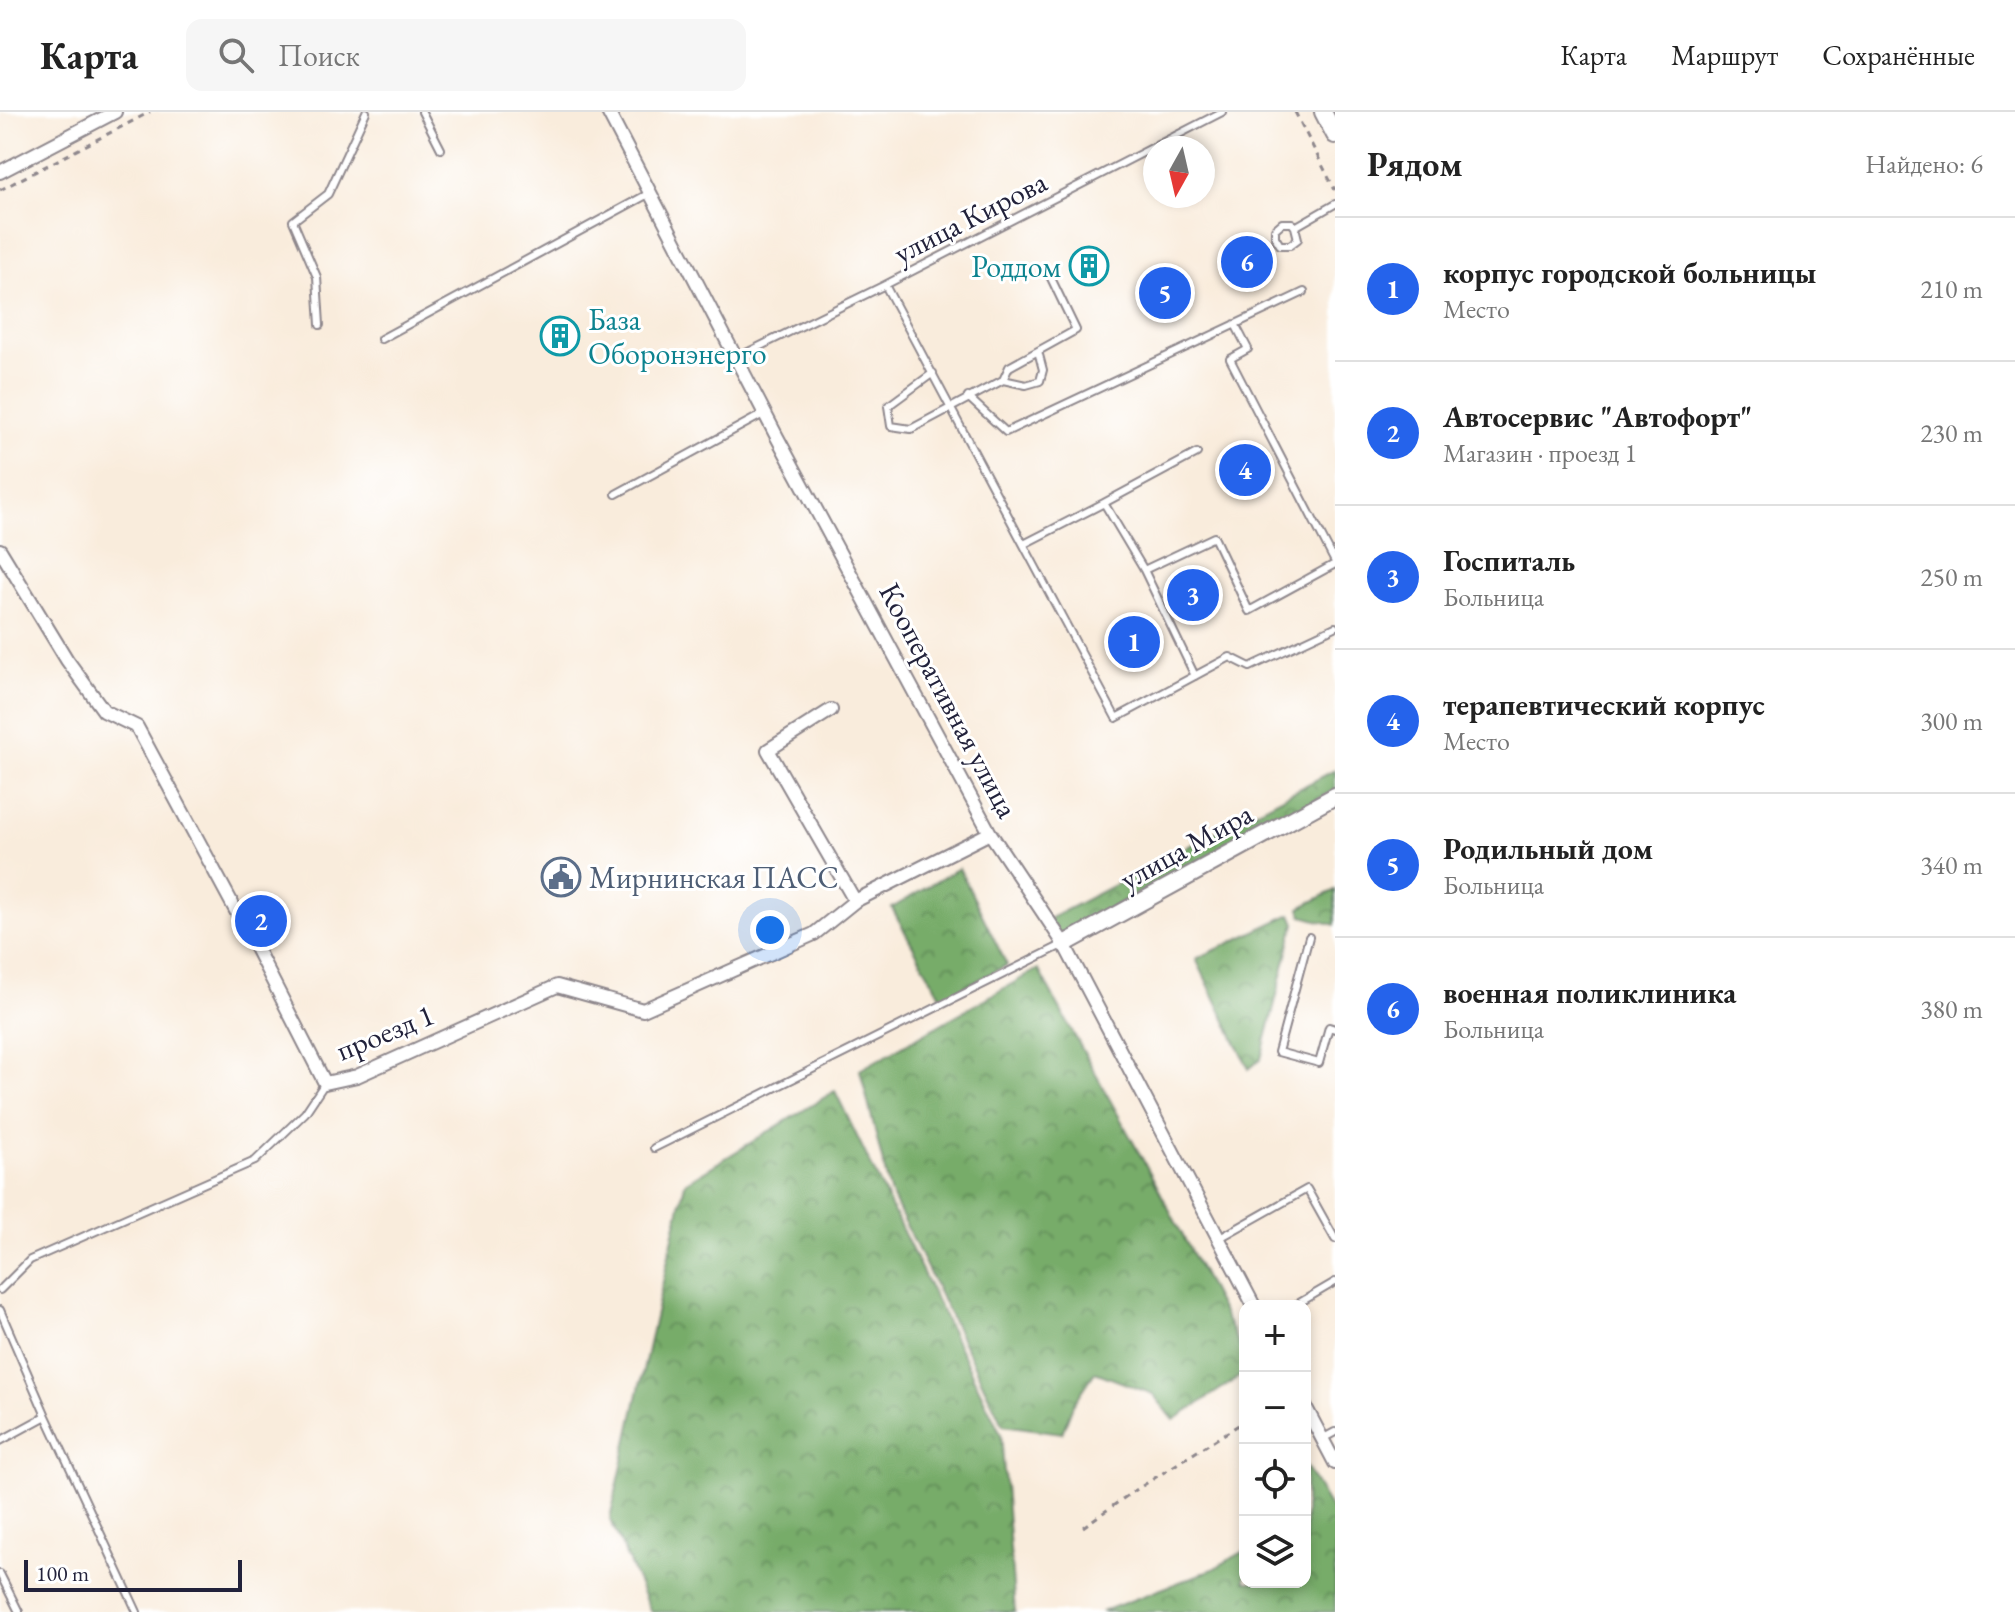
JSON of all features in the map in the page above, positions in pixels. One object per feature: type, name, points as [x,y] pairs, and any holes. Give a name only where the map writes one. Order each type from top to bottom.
[{"type":"street","points":[[0,172],[115,112]]},
{"type":"street","name":"Кооперативная улица","points":[[608,112],[990,833],[1064,944],[1251,1300]]},
{"type":"street","points":[[1323,112],[1335,135]]},
{"type":"street","name":"проезд 1","points":[[0,550],[67,660],[104,711],[137,727],[325,1083],[357,1076],[557,986],[643,1010],[814,934],[855,901],[990,833]]},
{"type":"street","points":[[831,710],[768,750],[855,901]]},
{"type":"street","name":"улица Мира","points":[[1064,944],[1335,796]]},
{"type":"street","points":[[1311,1418],[1335,1463]]},
{"type":"lane","points":[[320,325],[317,277],[293,221],[328,194],[366,112]]},
{"type":"lane","points":[[422,112],[441,149]]},
{"type":"lane","name":"улица Кирова","points":[[736,358],[1222,112]]},
{"type":"lane","points":[[381,339],[650,193]]},
{"type":"lane","points":[[1295,227],[1335,204]]},
{"type":"lane","points":[[1003,380],[1009,367],[1076,330],[1050,276]]},
{"type":"lane","points":[[885,285],[1116,718],[1230,657],[1250,667],[1335,627]]},
{"type":"lane","points":[[968,397],[1006,432],[1304,292]]},
{"type":"lane","points":[[1144,570],[1214,537],[1249,611],[1335,563],[1230,359],[1248,349],[1235,324]]},
{"type":"lane","points":[[933,373],[888,406],[891,426],[911,429],[1003,380],[1026,385],[1040,381],[1043,370],[1038,351]]},
{"type":"lane","points":[[616,494],[765,413]]},
{"type":"lane","points":[[1024,544],[1197,453]]},
{"type":"lane","points":[[1104,503],[1144,570],[1195,676]]},
{"type":"lane","points":[[1309,937],[1278,1052],[1319,1063],[1329,1027],[1335,1029]]},
{"type":"lane","points":[[654,1148],[1064,944]]},
{"type":"lane","points":[[0,1290],[30,1260],[255,1161],[305,1113],[325,1083]]},
{"type":"lane","points":[[1218,1239],[1307,1189],[1335,1239]]},
{"type":"lane","points":[[1304,1300],[1335,1282]]},
{"type":"lane","points":[[0,1310],[137,1612]]},
{"type":"lane","points":[[0,1441],[46,1416]]},
{"type":"lane","points":[[1322,1439],[1335,1432]]},
{"type":"lane","points":[[0,1574],[19,1612]]},
{"type":"path","points":[[0,190],[150,112]]},
{"type":"path","points":[[1295,112],[1335,190]]},
{"type":"path","points":[[1083,1527],[1239,1425]]},
{"type":"green space","points":[[1335,770],[1335,790],[1056,937],[1047,920]]},
{"type":"green space","points":[[959,868],[1007,965],[942,999],[892,908]]},
{"type":"green space","points":[[1335,890],[1335,925],[1302,916],[1300,908]]},
{"type":"green space","points":[[1291,914],[1295,923],[1261,1059],[1249,1069],[1196,959]]},
{"type":"green space","points":[[1038,969],[1154,1180],[1239,1344],[1239,1377],[1174,1420],[1153,1394],[1095,1372],[1073,1405],[1062,1433],[1003,1425],[890,1192],[860,1070]]},
{"type":"green space","points":[[835,1091],[1001,1434],[1015,1612],[651,1612],[610,1519],[685,1183]]},
{"type":"green space","points":[[1311,1475],[1335,1516],[1335,1612],[1101,1612],[1211,1570],[1239,1554],[1239,1588],[1311,1588]]},
{"type":"place","name":"военная поликлиника","points":[[1247,262]]},
{"type":"place","name":"Роддом","points":[[1089,266]]},
{"type":"place","name":"Родильный дом","points":[[1165,293]]},
{"type":"place","name":"База Оборонэнерго","points":[[560,336]]},
{"type":"place","name":"терапевтический корпус","points":[[1245,470]]},
{"type":"place","name":"Госпиталь","points":[[1193,595]]},
{"type":"place","name":"корпус городской больницы","points":[[1134,642]]},
{"type":"place","name":"Мирнинская ПАСС","points":[[561,877]]},
{"type":"place","name":"Автосервис \"Автофорт\"","points":[[261,921]]}]
